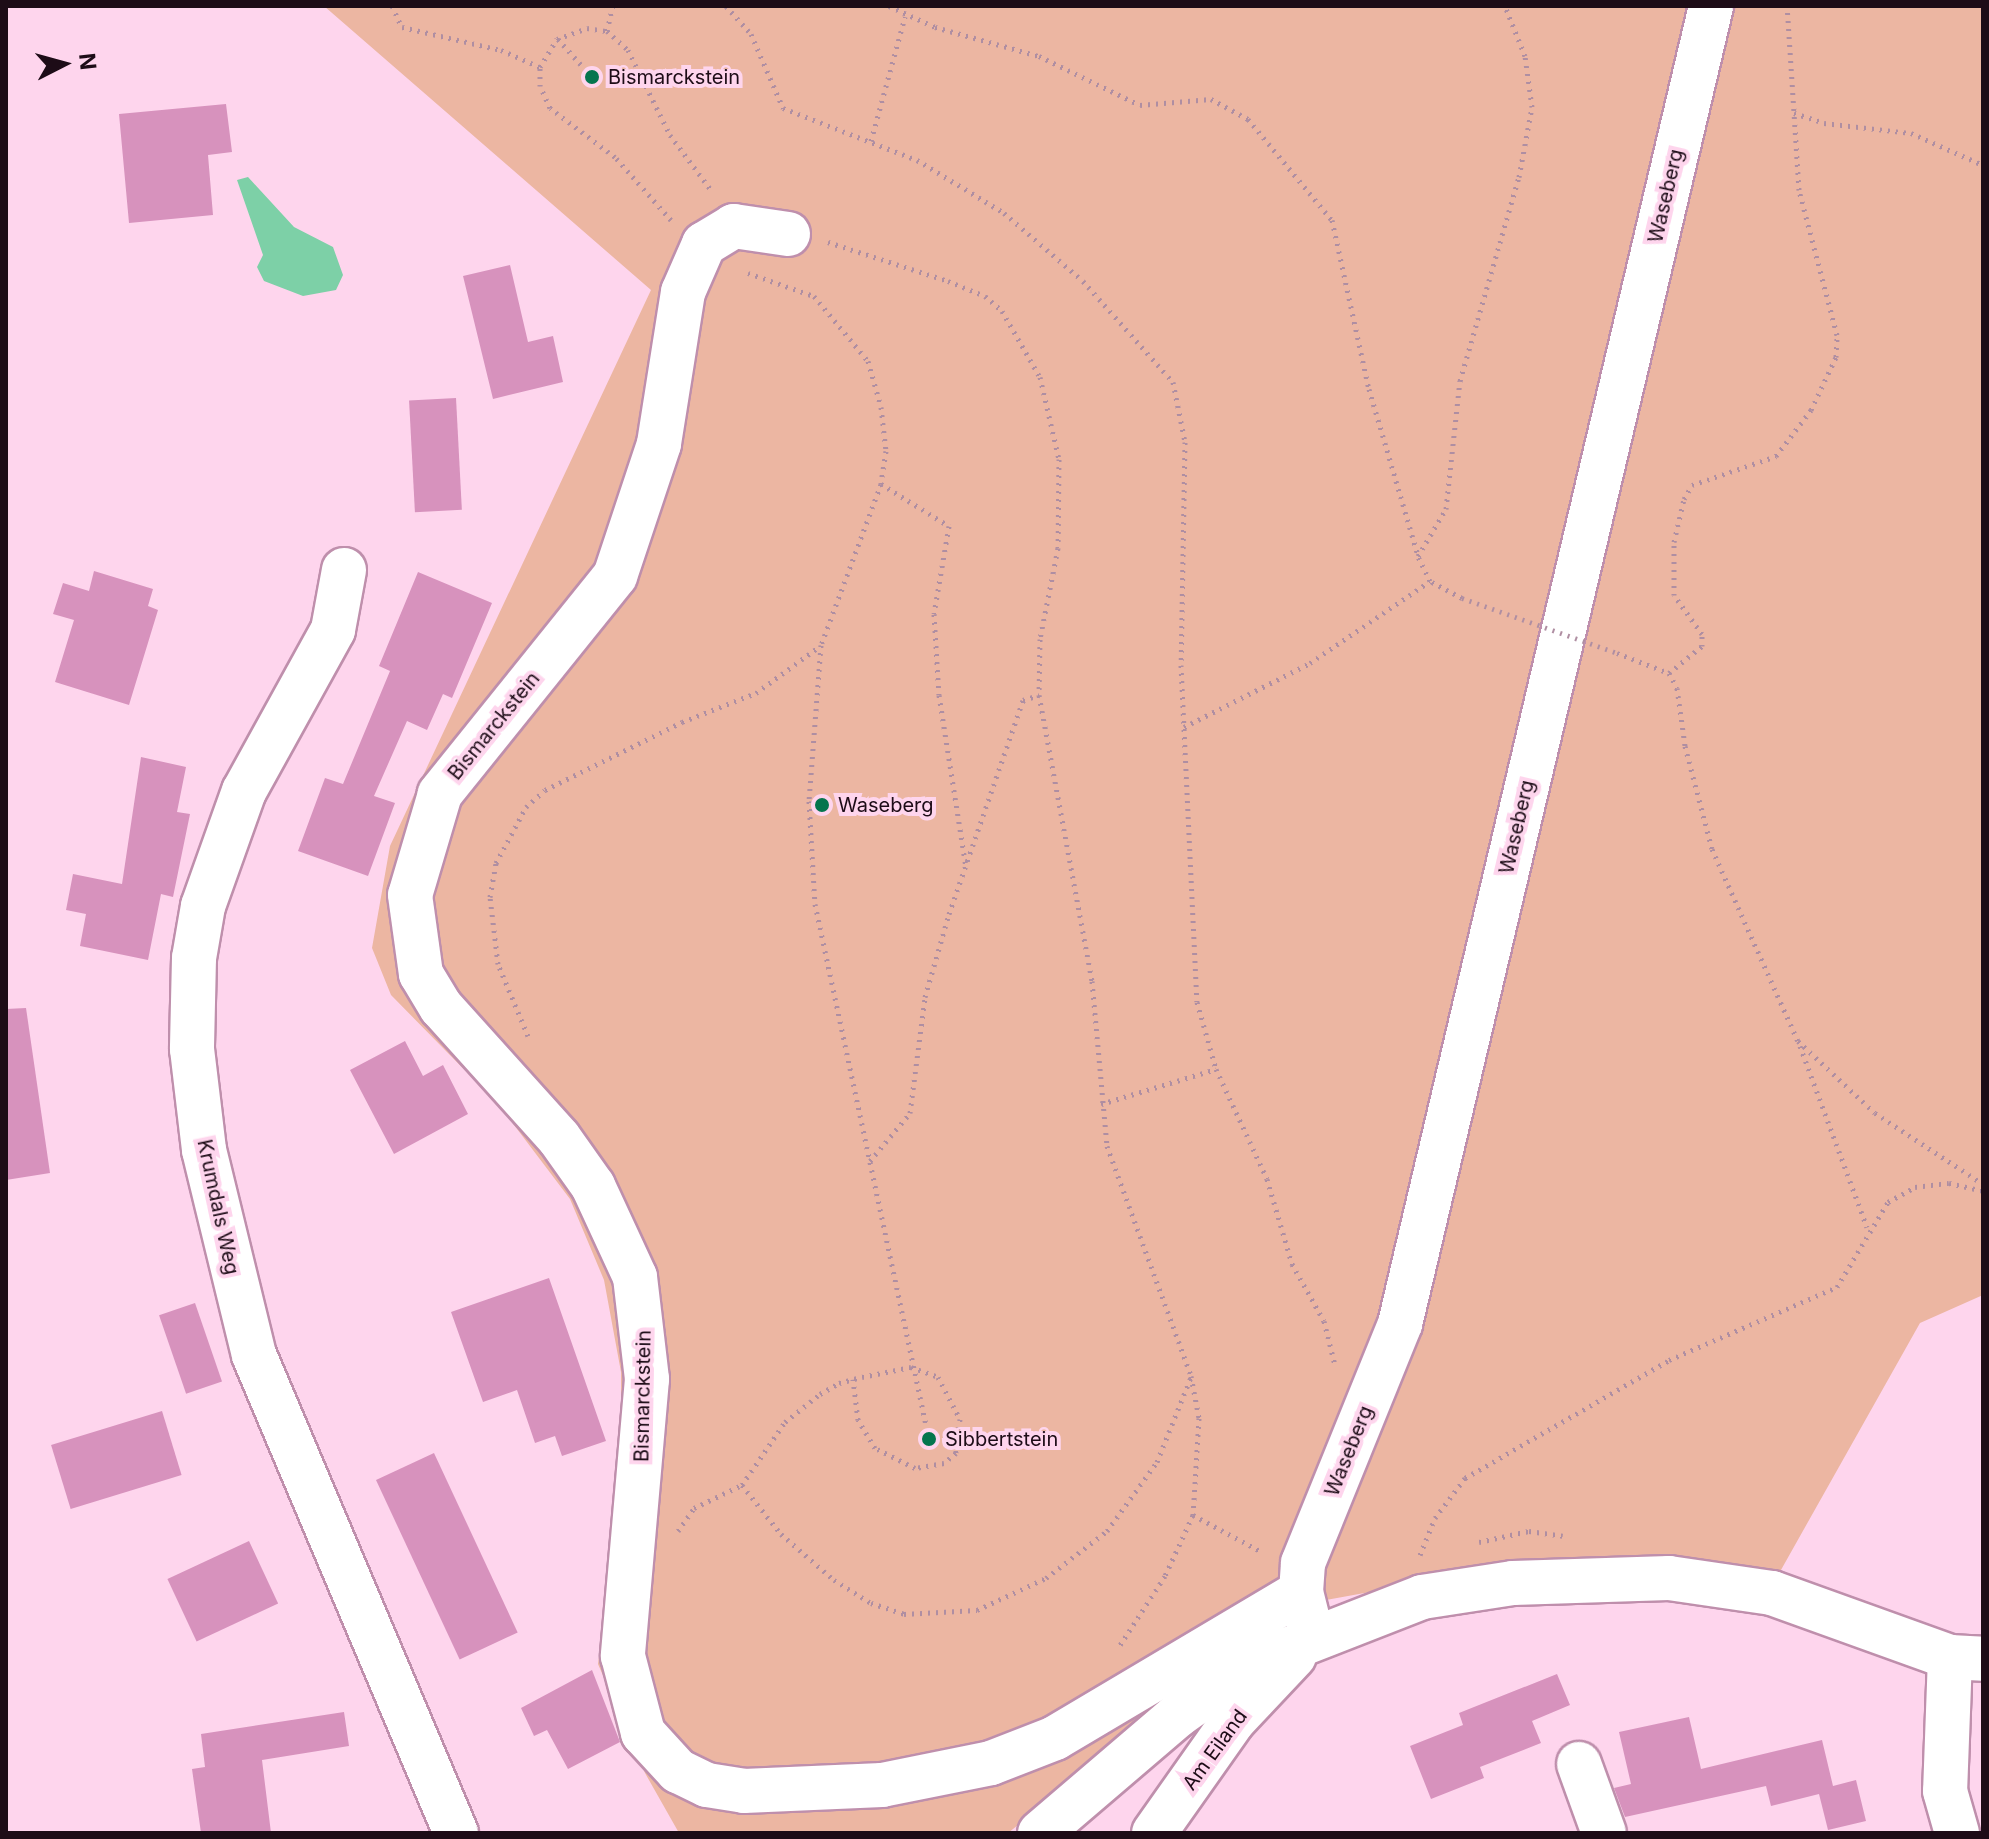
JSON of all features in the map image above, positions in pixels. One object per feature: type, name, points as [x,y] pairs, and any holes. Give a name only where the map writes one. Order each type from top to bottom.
[{"type":"street","name":"Waseberg","points":[[1312,1636],[1301,1592],[1303,1563],[1400,1324],[1711,6]]},
{"type":"street","points":[[719,235],[788,234]]},
{"type":"street","name":"Bismarckstein","points":[[719,235],[683,292],[659,444],[624,556],[571,633],[490,724],[440,794],[410,895],[421,974],[441,1007],[559,1138],[593,1186],[635,1277],[647,1379],[623,1656],[643,1733],[685,1775],[744,1791],[882,1785],[991,1763],[1055,1738],[1301,1592]]},
{"type":"street","name":"Krumdals Weg","points":[[344,570],[333,630],[244,791],[203,906],[194,958],[192,1049],[213,1197],[254,1355],[456,1833]]},
{"type":"street","points":[[1040,1833],[1189,1707],[1248,1665],[1312,1636],[1452,1592],[1513,1583],[1669,1578],[1772,1593],[1966,1658],[1945,1791],[1957,1833]]},
{"type":"street","name":"Am Eiland","points":[[1154,1833],[1233,1721],[1312,1636]]},
{"type":"street","points":[[1579,1764],[1604,1833]]},
{"type":"path","points":[[392,6],[402,27],[501,50],[540,67]]},
{"type":"path","points":[[607,31],[613,6]]},
{"type":"path","points":[[726,6],[751,34],[783,108],[928,166],[1004,213],[1083,281],[1173,382],[1185,442],[1184,727],[1190,929],[1197,1002],[1216,1069],[1267,1179],[1289,1256],[1324,1321],[1336,1374]]},
{"type":"path","points":[[889,6],[905,17],[1013,46],[1140,105],[1211,99],[1248,119],[1332,220],[1390,472],[1418,556],[1430,581],[1462,598],[1669,673],[1677,688],[1685,746],[1712,849],[1798,1041],[1867,1228]]},
{"type":"path","points":[[1418,556],[1446,509],[1460,381],[1532,107],[1525,56],[1505,6]]},
{"type":"path","points":[[1669,673],[1702,646],[1702,634],[1674,595],[1674,542],[1684,499],[1692,485],[1776,456],[1811,410],[1836,357],[1832,312],[1799,190],[1787,6]]},
{"type":"path","points":[[871,141],[905,17]]},
{"type":"path","points":[[719,235],[676,225],[615,157],[550,108],[540,86],[540,67],[557,39],[587,28],[607,31],[628,50],[719,235],[753,277],[814,296],[868,361],[886,451],[881,484],[821,645],[809,801],[815,904],[911,1367],[929,1439]]},
{"type":"path","points":[[557,39],[592,77]]},
{"type":"path","points":[[1794,113],[1824,123],[1911,133],[1983,165]]},
{"type":"path","points":[[788,234],[848,248],[985,296],[1016,330],[1043,387],[1061,483],[1039,695],[1090,968],[1101,1104],[1121,1189],[1191,1376],[1200,1450],[1193,1515],[1165,1576],[1113,1654]]},
{"type":"path","points":[[881,484],[949,526],[935,627],[939,695],[966,869]]},
{"type":"path","points":[[1184,727],[1310,663],[1430,581]]},
{"type":"path","points":[[531,1045],[509,998],[490,928],[496,863],[526,807],[545,790],[756,693],[821,645]]},
{"type":"path","points":[[870,1161],[910,1113],[925,997],[1023,700],[1039,695]]},
{"type":"path","points":[[1798,1041],[1875,1113],[1983,1184]]},
{"type":"path","points":[[1101,1104],[1216,1069]]},
{"type":"path","points":[[1418,1559],[1435,1518],[1465,1478],[1669,1360],[1820,1298],[1851,1270],[1867,1228],[1888,1202],[1915,1187],[1949,1183],[1983,1191]]},
{"type":"path","points":[[635,1545],[670,1540],[694,1508],[742,1485],[785,1422],[820,1394],[853,1379],[911,1367],[938,1377],[960,1419],[956,1453],[931,1468],[904,1464],[866,1438],[853,1379]]},
{"type":"path","points":[[742,1485],[790,1543],[871,1603],[904,1614],[977,1610],[1046,1578],[1107,1531],[1157,1462],[1191,1376]]},
{"type":"path","points":[[1193,1515],[1267,1555]]},
{"type":"shaded area","points":[[324,6],[1983,6],[1983,1295],[1920,1323],[1777,1577],[1480,1572],[1326,1600],[1252,1639],[1008,1833],[679,1833],[645,1773],[598,1664],[621,1493],[621,1372],[604,1280],[570,1199],[499,1105],[391,995],[372,948],[390,846],[651,290]]},
{"type":"shaded area","points":[[248,177],[294,227],[333,247],[343,275],[336,290],[303,296],[264,281],[257,267],[263,255],[237,180]]},
{"type":"building","points":[[226,104],[232,152],[208,155],[213,215],[129,223],[119,114]]},
{"type":"building","points":[[510,265],[528,342],[553,336],[563,382],[493,399],[463,276]]},
{"type":"building","points":[[456,398],[462,510],[415,512],[409,400]]},
{"type":"building","points":[[94,571],[153,589],[148,606],[158,610],[129,705],[55,682],[74,620],[53,614],[63,583],[89,591]]},
{"type":"building","points":[[418,572],[492,603],[452,698],[443,694],[427,730],[407,721],[374,796],[395,803],[368,876],[298,851],[325,778],[343,784],[390,671],[379,666]]},
{"type":"building","points":[[141,757],[186,767],[177,812],[190,814],[173,897],[161,894],[148,960],[80,946],[86,914],[66,910],[73,874],[122,884]]},
{"type":"building","points":[[26,1008],[50,1173],[6,1180],[6,1009]]},
{"type":"building","points":[[405,1041],[423,1076],[443,1065],[468,1114],[394,1154],[350,1070]]},
{"type":"building","points":[[549,1278],[606,1441],[562,1456],[555,1436],[535,1443],[517,1390],[483,1402],[451,1312]]},
{"type":"building","points":[[195,1303],[222,1381],[186,1394],[159,1315]]},
{"type":"building","points":[[162,1411],[182,1475],[71,1509],[51,1445]]},
{"type":"building","points":[[434,1453],[518,1632],[460,1659],[376,1480]]},
{"type":"building","points":[[249,1541],[278,1604],[197,1642],[167,1579]]},
{"type":"building","points":[[592,1670],[620,1742],[568,1769],[547,1730],[534,1736],[521,1708]]},
{"type":"building","points":[[1557,1674],[1570,1705],[1532,1721],[1541,1743],[1480,1767],[1484,1778],[1431,1799],[1410,1746],[1463,1725],[1459,1713]]},
{"type":"building","points":[[344,1712],[349,1746],[262,1760],[271,1833],[201,1833],[192,1769],[205,1767],[201,1734]]},
{"type":"building","points":[[1689,1717],[1701,1769],[1822,1740],[1833,1786],[1856,1780],[1866,1821],[1828,1830],[1819,1794],[1771,1806],[1766,1786],[1625,1817],[1614,1788],[1631,1784],[1619,1732]]},
{"type":"place","name":"Bismarckstein","points":[[592,77]]},
{"type":"place","name":"Waseberg","points":[[822,805]]},
{"type":"place","name":"Sibbertstein","points":[[929,1439]]}]
